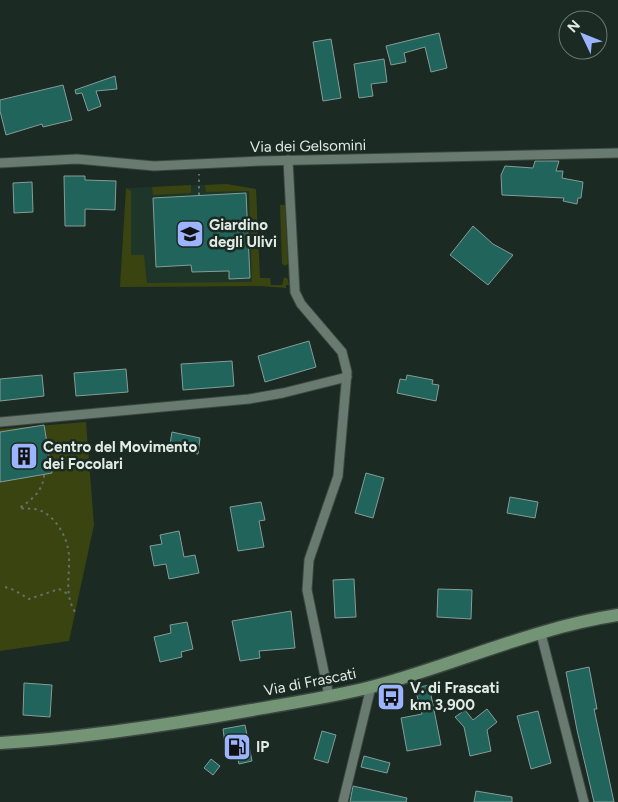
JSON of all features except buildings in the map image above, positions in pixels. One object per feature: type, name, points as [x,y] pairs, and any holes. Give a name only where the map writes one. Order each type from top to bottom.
[{"type":"main road","name":"Via di Frascati","points":[[0,743],[61,739],[162,727],[329,696],[371,687],[541,634],[618,615]]},
{"type":"street","name":"Via dei Gelsomini","points":[[0,163],[77,159],[154,166],[288,160],[618,153]]},
{"type":"street","points":[[288,160],[295,292],[302,304],[336,344],[346,360],[347,377],[338,476],[309,560],[307,574],[307,590],[329,696]]},
{"type":"street","points":[[0,422],[249,399],[347,377]]},
{"type":"street","points":[[541,634],[584,802]]},
{"type":"street","points":[[343,802],[371,687]]},
{"type":"path","points":[[199,176],[199,196]]},
{"type":"path","points":[[44,475],[43,485],[31,500],[20,508],[37,509],[48,514],[58,526],[65,540],[69,555],[69,597]]},
{"type":"path","points":[[5,587],[28,599],[59,588],[65,591],[75,612]]},
{"type":"shaded area","name":"Giardino degli Ulivi","points":[[226,184],[256,189],[260,286],[120,287],[126,188]]},
{"type":"green space","points":[[226,184],[256,189],[260,278],[270,278],[271,285],[282,285],[284,277],[288,279],[289,285],[286,285],[286,288],[260,286],[120,287],[126,188],[131,191],[131,255],[144,255],[147,283],[252,282],[249,191],[206,192],[205,185]]},
{"type":"green space","points":[[191,185],[191,193],[153,195],[152,187]]},
{"type":"green space","points":[[280,205],[285,205],[288,264],[285,266],[282,264]]},
{"type":"green space","points":[[86,422],[94,525],[69,641],[0,651],[0,429]]},
{"type":"place","name":"Giardino degli Ulivi","points":[[190,234]]},
{"type":"place","name":"Centro del Movimento dei Focolari","points":[[24,456]]},
{"type":"place","name":"V. di Frascati km 3,900","points":[[391,697]]},
{"type":"place","name":"IP","points":[[237,747]]}]
